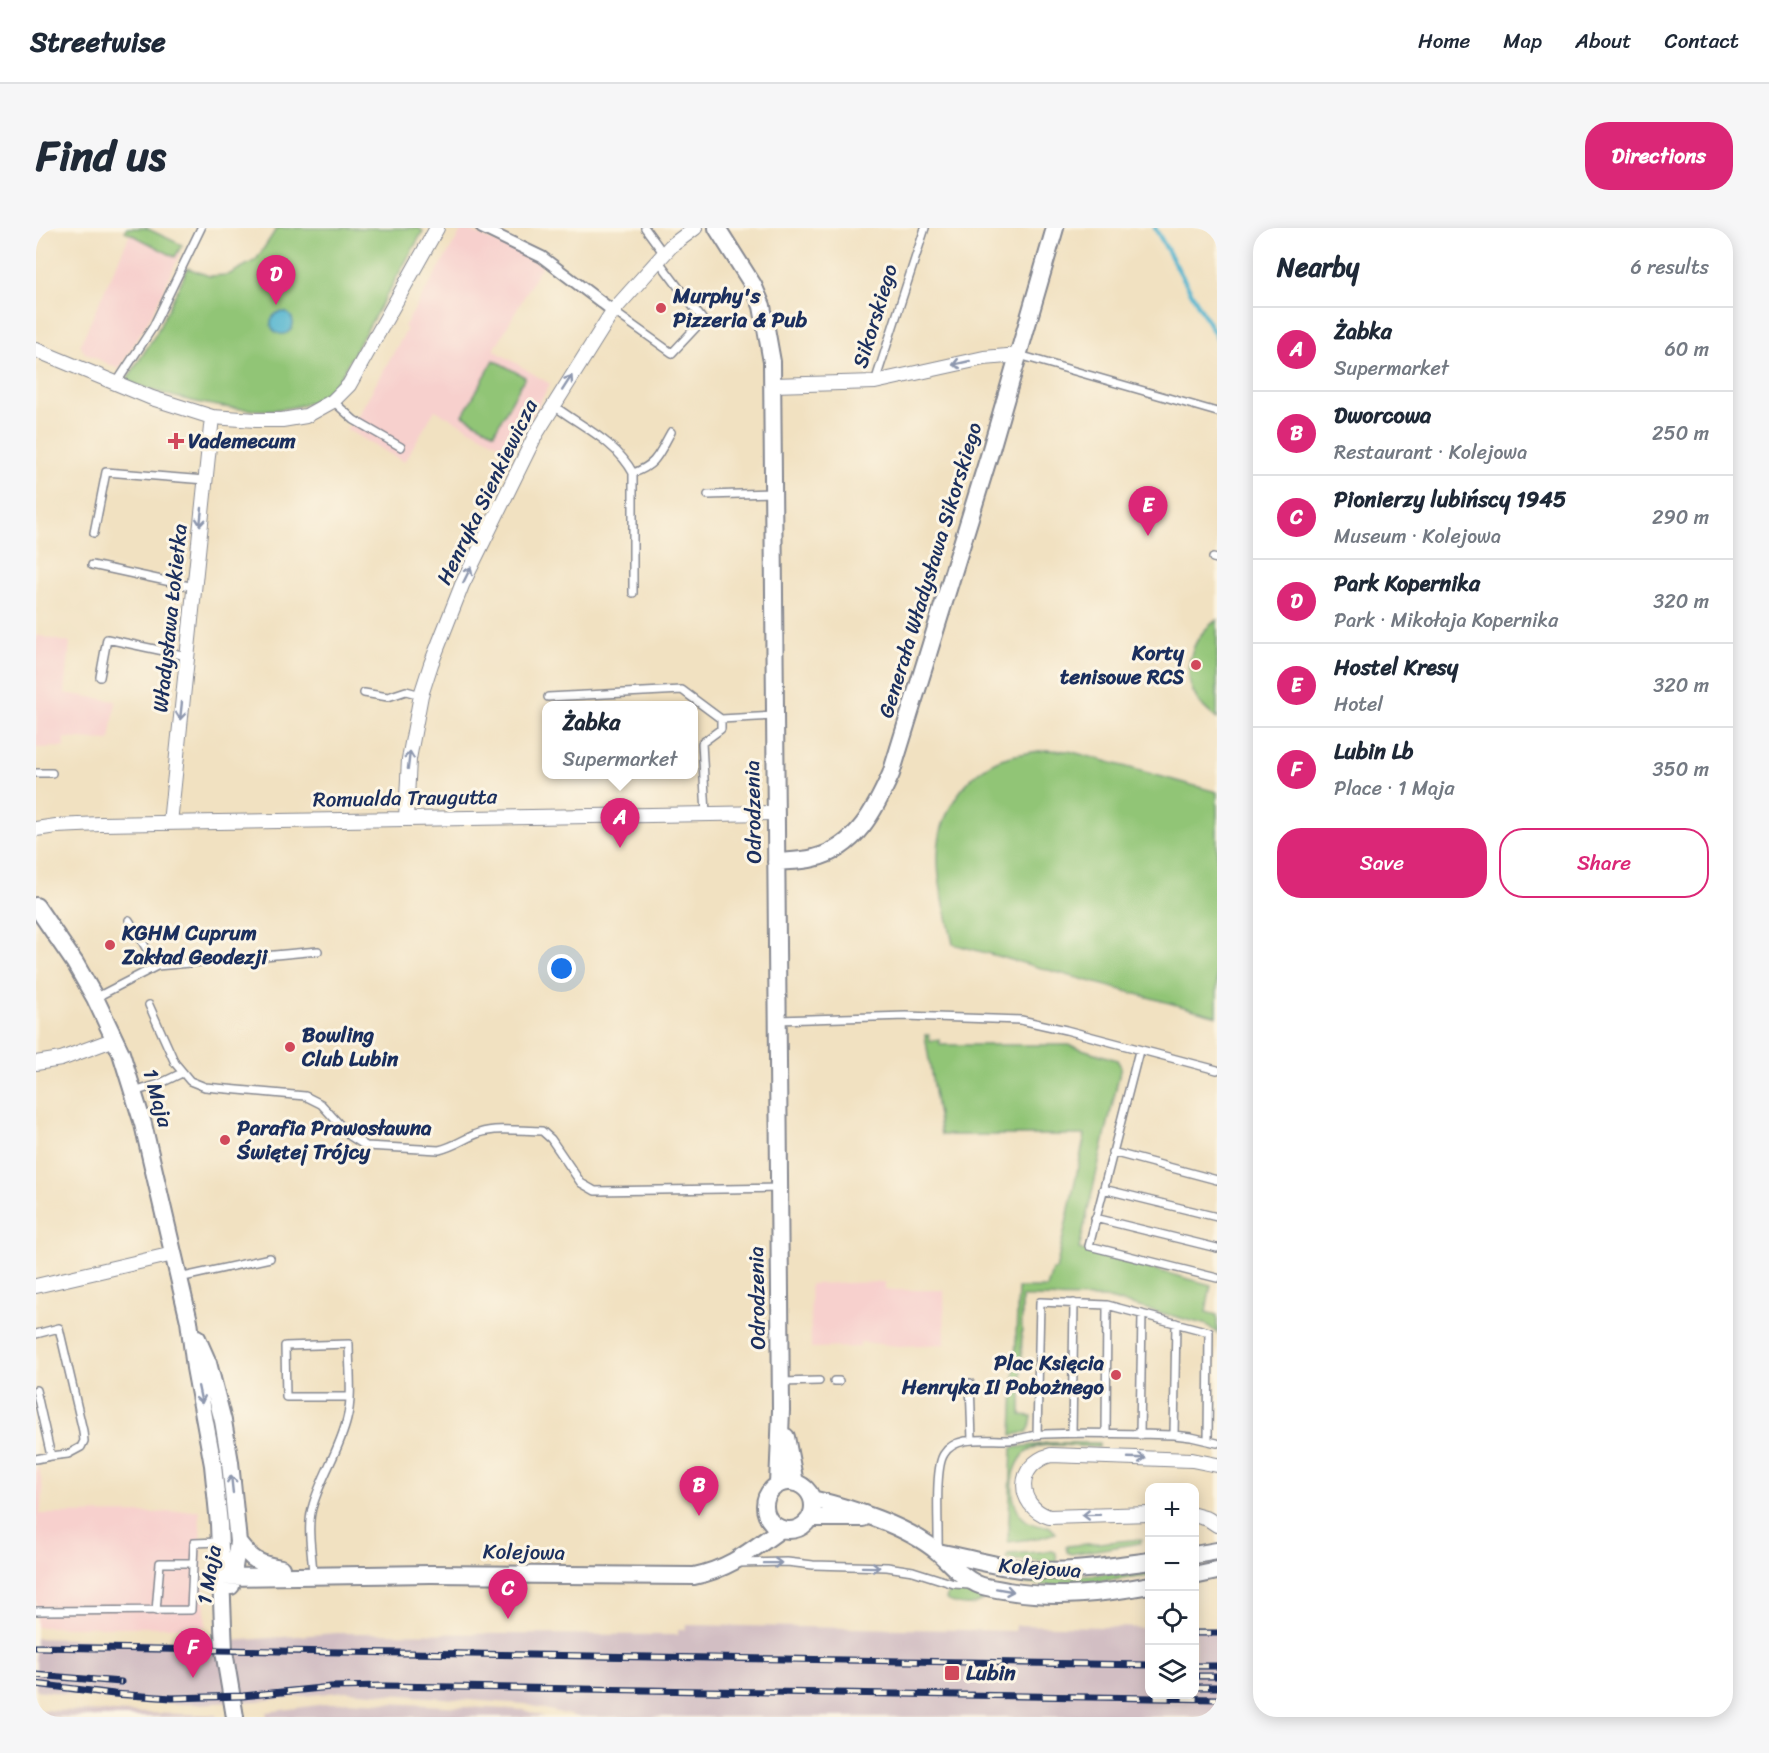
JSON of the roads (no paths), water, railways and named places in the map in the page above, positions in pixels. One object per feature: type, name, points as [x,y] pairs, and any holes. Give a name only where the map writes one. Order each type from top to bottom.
[{"type":"street","points":[[36,351],[152,399],[212,417],[282,420],[306,416],[333,402],[349,385],[437,228]]},
{"type":"street","points":[[482,228],[542,256],[614,311]]},
{"type":"street","name":"Henryka Sienkiewicza","points":[[406,818],[409,759],[421,695],[462,585],[536,434],[614,311],[661,257],[695,228]]},
{"type":"street","name":"Odrodzenia","points":[[717,228],[742,265],[762,306],[768,332],[772,385],[781,1382],[778,1485]]},
{"type":"street","name":"Generała Władysława Sikorskiego","points":[[776,862],[813,858],[832,852],[846,843],[862,827],[877,804],[891,774],[1019,355],[1055,228]]},
{"type":"street","name":"Sikorskiego","points":[[875,382],[984,358],[1019,355]]},
{"type":"street","points":[[772,385],[875,382]]},
{"type":"street","name":"Władysława Łokietka","points":[[170,823],[212,417]]},
{"type":"street","name":"Romualda Traugutta","points":[[36,830],[56,826],[170,823],[776,813]]},
{"type":"street","name":"1 Maja","points":[[36,906],[75,963],[95,998],[115,1039],[134,1092],[189,1321],[195,1368],[213,1465],[219,1542],[227,1576]]},
{"type":"street","points":[[36,1063],[61,1059],[115,1039]]},
{"type":"street","points":[[36,1286],[173,1254]]},
{"type":"street","name":"1 Maja","points":[[189,1321],[208,1363],[223,1421],[230,1462],[238,1542],[227,1576],[223,1628],[225,1659],[235,1717]]},
{"type":"street","name":"Odrodzenia","points":[[781,1410],[795,1483]]},
{"type":"street","points":[[1145,1514],[1049,1516],[1040,1514],[1027,1498],[1024,1484],[1026,1475],[1035,1462],[1051,1455],[1192,1460],[1217,1465]]},
{"type":"street","points":[[783,1482],[795,1483],[802,1486],[812,1499],[810,1518],[798,1528],[781,1529],[775,1526],[767,1516],[766,1498],[773,1488],[783,1482]]},
{"type":"street","name":"Kolejowa","points":[[812,1499],[841,1505],[902,1530],[938,1552],[954,1569],[979,1585],[1017,1592],[1072,1595],[1145,1586]]},
{"type":"street","points":[[732,1563],[767,1516]]},
{"type":"street","points":[[1199,1516],[1217,1525]]},
{"type":"street","name":"Kolejowa","points":[[810,1518],[873,1519]]},
{"type":"street","name":"Kolejowa","points":[[227,1576],[694,1576],[716,1571],[732,1563],[781,1529]]},
{"type":"street","name":"Kolejowa","points":[[238,1542],[249,1556],[261,1565],[313,1575]]},
{"type":"street","points":[[1199,1554],[1217,1551]]},
{"type":"street","name":"Kolejowa","points":[[938,1552],[1006,1567],[1040,1570],[1090,1569],[1145,1562]]},
{"type":"street","points":[[1199,1575],[1217,1571]]},
{"type":"lane","points":[[115,385],[153,327],[201,228]]},
{"type":"lane","points":[[614,311],[672,353],[703,320],[661,257],[645,228]]},
{"type":"lane","name":"Sikorskiego","points":[[875,382],[925,228]]},
{"type":"lane","points":[[1019,355],[1217,412]]},
{"type":"lane","points":[[333,402],[354,420],[401,447]]},
{"type":"lane","points":[[553,405],[616,450],[633,473],[633,593]]},
{"type":"lane","points":[[633,473],[647,468],[654,462],[671,432]]},
{"type":"lane","points":[[94,533],[106,472],[205,480]]},
{"type":"lane","points":[[708,495],[773,493]]},
{"type":"lane","points":[[92,565],[194,587]]},
{"type":"lane","points":[[100,677],[107,639],[187,656]]},
{"type":"lane","points":[[548,697],[682,690],[697,701]]},
{"type":"lane","points":[[364,693],[388,697],[406,691],[421,695]]},
{"type":"lane","points":[[698,702],[721,719],[775,716]]},
{"type":"lane","points":[[706,814],[702,743],[721,729],[721,719]]},
{"type":"lane","points":[[36,773],[52,773]]},
{"type":"lane","points":[[129,920],[156,966]]},
{"type":"lane","points":[[95,998],[156,966],[318,951]]},
{"type":"lane","points":[[148,1005],[175,1063],[190,1081],[205,1087],[305,1096],[321,1104],[350,1136],[366,1146],[439,1150],[451,1148],[476,1134],[488,1131],[542,1131],[551,1139],[581,1183],[595,1191],[779,1188]]},
{"type":"lane","points":[[777,1020],[906,1016],[1035,1022],[1217,1070]]},
{"type":"lane","points":[[1139,1051],[1089,1246],[1217,1278]]},
{"type":"lane","points":[[134,1092],[159,1084],[182,1072]]},
{"type":"lane","points":[[1112,1152],[1217,1180]]},
{"type":"lane","points":[[1103,1189],[1217,1217]]},
{"type":"lane","points":[[1095,1218],[1217,1248]]},
{"type":"lane","points":[[179,1278],[270,1258]]},
{"type":"lane","points":[[1037,1435],[1040,1302],[1074,1303],[1107,1305],[1209,1332],[1208,1441]]},
{"type":"lane","points":[[1072,1433],[1074,1303]]},
{"type":"lane","points":[[1106,1434],[1107,1305]]},
{"type":"lane","points":[[1140,1435],[1142,1314]]},
{"type":"lane","points":[[1174,1435],[1176,1323]]},
{"type":"lane","points":[[36,1334],[59,1328],[84,1441],[81,1447],[68,1454],[36,1459]]},
{"type":"lane","points":[[313,1575],[310,1522],[313,1506],[348,1416],[349,1397],[349,1344],[285,1346],[286,1397],[349,1397]]},
{"type":"lane","points":[[781,1382],[819,1382]]},
{"type":"lane","points":[[970,1383],[972,1440]]},
{"type":"lane","points":[[36,1389],[51,1456]]},
{"type":"lane","points":[[938,1552],[940,1460],[950,1446],[972,1440],[1011,1440],[1037,1435],[1072,1433],[1174,1435],[1217,1443]]},
{"type":"lane","points":[[36,1611],[191,1610],[194,1543],[219,1542]]},
{"type":"lane","points":[[732,1563],[787,1562],[887,1567],[913,1571],[954,1584],[979,1585]]},
{"type":"lane","points":[[156,1611],[160,1563],[193,1563]]},
{"type":"water","points":[[282,312],[290,315],[293,323],[290,331],[282,334],[274,331],[271,323],[274,315]]},
{"type":"waterway","points":[[1155,228],[1217,338]]},
{"type":"railway","points":[[1199,1633],[1217,1633]]},
{"type":"railway","points":[[36,1647],[1145,1665]]},
{"type":"railway","points":[[1199,1666],[1217,1666]]},
{"type":"railway","points":[[36,1675],[121,1682]]},
{"type":"railway","points":[[1199,1676],[1217,1676]]},
{"type":"railway","points":[[36,1684],[114,1694],[172,1698],[243,1696],[331,1687],[385,1686],[1217,1699]]},
{"type":"railway","points":[[1199,1687],[1217,1687]]},
{"type":"place","name":"Park Kopernika","points":[[276,305]]},
{"type":"place","name":"Murphy's Pizzeria & Pub","points":[[661,308]]},
{"type":"place","name":"Vademecum","points":[[176,441]]},
{"type":"place","name":"Hostel Kresy","points":[[1148,536]]},
{"type":"place","name":"Korty tenisowe RCS","points":[[1196,665]]},
{"type":"place","name":"Żabka","points":[[620,848]]},
{"type":"place","name":"KGHM Cuprum Zakład Geodezji","points":[[110,945]]},
{"type":"place","name":"Bowling Club Lubin","points":[[290,1047]]},
{"type":"place","name":"Parafia Prawosławna Świętej Trójcy","points":[[225,1140]]},
{"type":"place","name":"Plac Księcia Henryka II Pobożnego","points":[[1116,1375]]},
{"type":"place","name":"Dworcowa","points":[[699,1516]]},
{"type":"place","name":"Pionierzy lubińscy 1945","points":[[508,1619]]},
{"type":"place","name":"Lubin","points":[[952,1673]]},
{"type":"place","name":"Lubin Lb","points":[[193,1678]]}]
